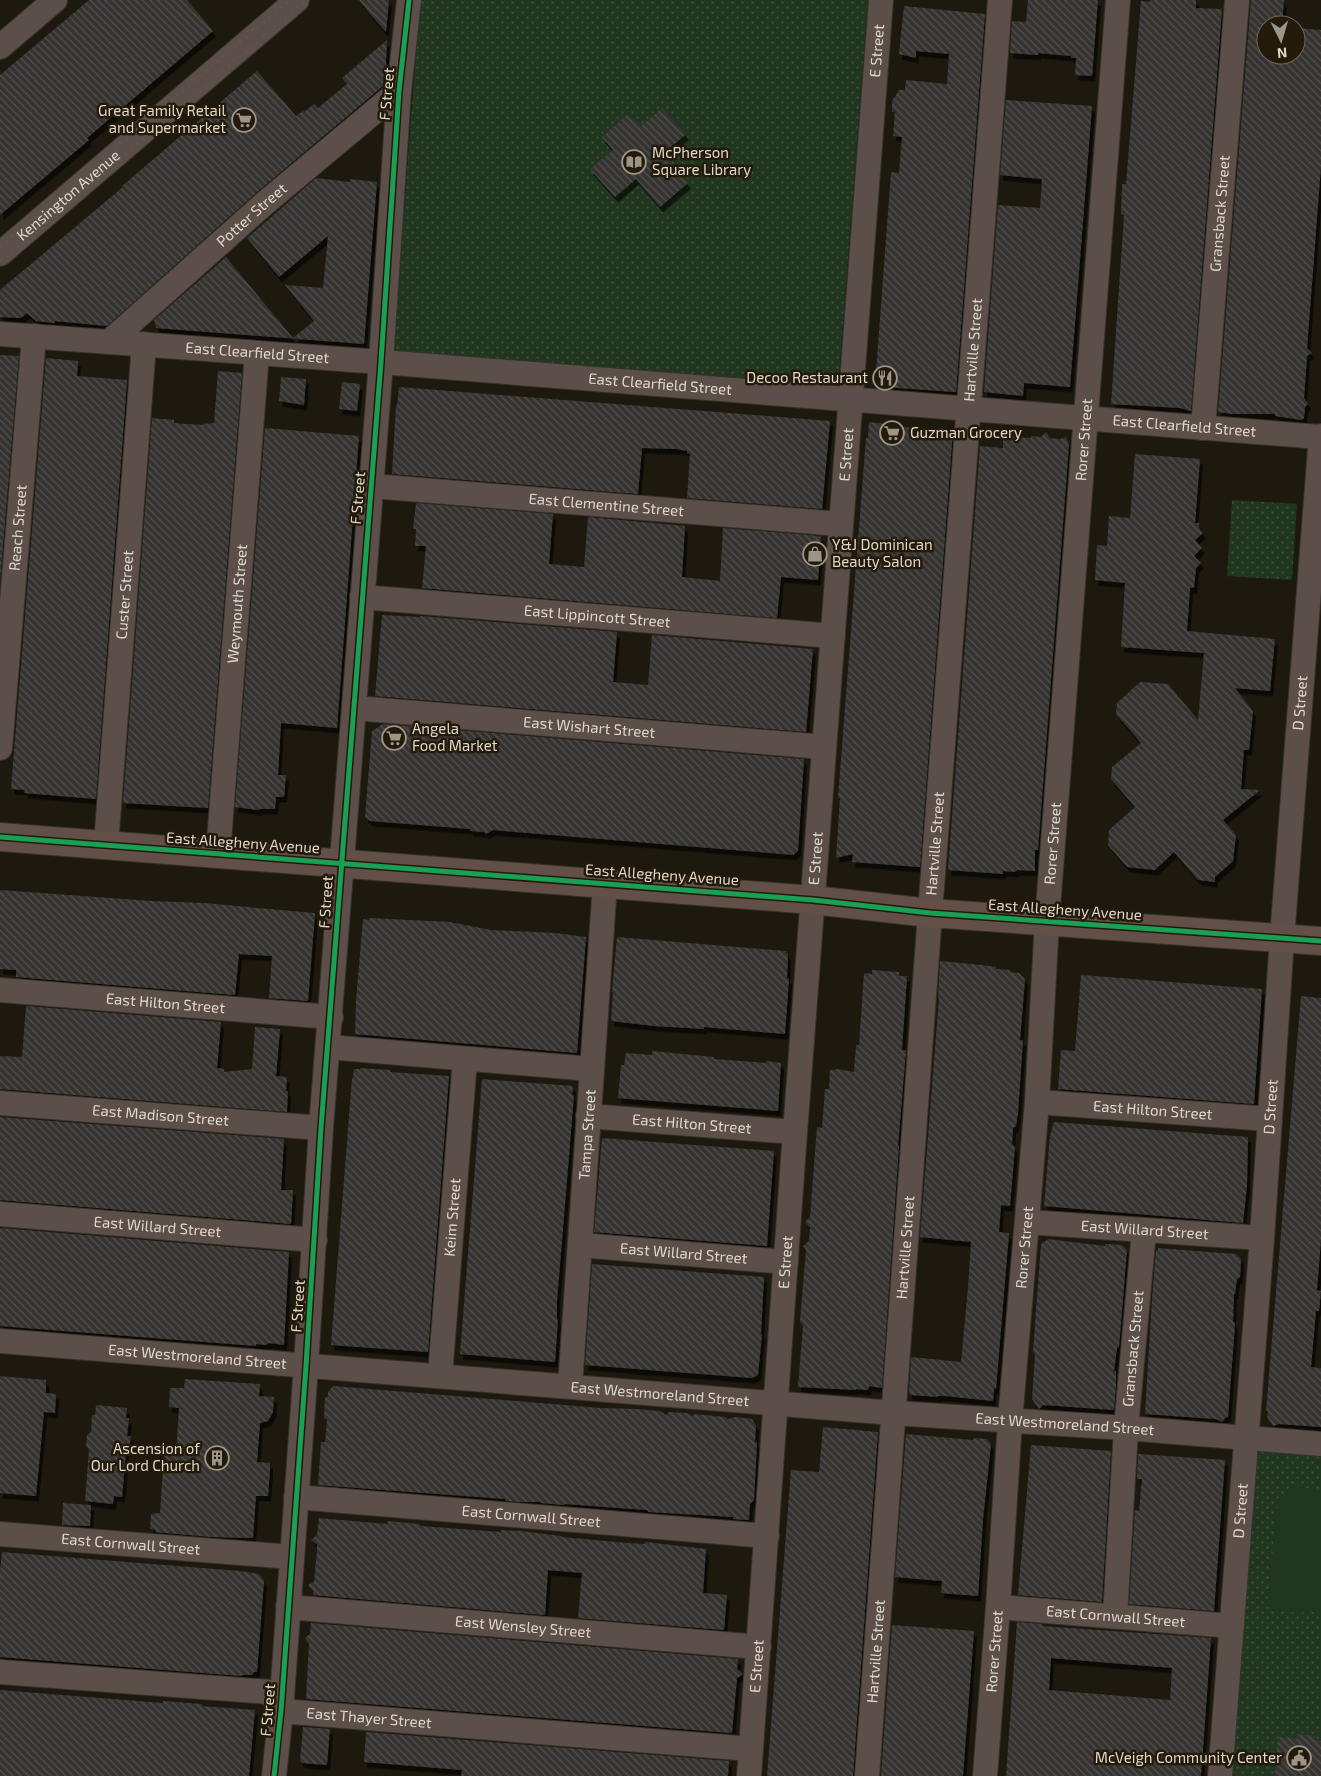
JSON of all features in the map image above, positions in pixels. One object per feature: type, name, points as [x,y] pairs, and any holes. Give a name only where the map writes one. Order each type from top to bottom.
[{"type":"main road","name":"East Allegheny Avenue","points":[[0,836],[813,900],[930,913],[1321,941]]},
{"type":"street","points":[[0,47],[55,0]]},
{"type":"street","name":"Kensington Avenue","points":[[0,254],[297,0]]},
{"type":"street","name":"F Street","points":[[274,1776],[281,1711],[341,863],[372,486],[399,91],[409,0]]},
{"type":"street","name":"E Street","points":[[749,1776],[840,524],[881,0]]},
{"type":"street","name":"Hartville Street","points":[[867,1776],[930,913],[1000,0]]},
{"type":"street","name":"Rorer Street","points":[[985,1776],[1010,1421],[1037,1102],[1047,921],[1118,0]]},
{"type":"street","name":"Gransback Street","points":[[1203,428],[1236,0]]},
{"type":"street","name":"Potter Street","points":[[109,342],[265,203],[399,91]]},
{"type":"street","name":"East Clearfield Street","points":[[0,334],[381,362],[850,401],[1321,437]]},
{"type":"street","name":"Reach Street","points":[[0,748],[34,336]]},
{"type":"street","name":"Custer Street","points":[[106,844],[144,344]]},
{"type":"street","name":"Weymouth Street","points":[[218,854],[257,353]]},
{"type":"street","name":"D Street","points":[[1220,1776],[1321,437]]},
{"type":"street","name":"East Clementine Street","points":[[372,486],[840,524]]},
{"type":"street","name":"East Lippincott Street","points":[[362,597],[833,636]]},
{"type":"street","name":"East Wishart Street","points":[[355,708],[824,747]]},
{"type":"street","name":"Tampa Street","points":[[570,1386],[605,884]]},
{"type":"street","name":"East Hilton Street","points":[[0,990],[331,1017]]},
{"type":"street","points":[[328,1047],[591,1069]]},
{"type":"street","name":"Keim Street","points":[[440,1376],[465,1059]]},
{"type":"street","name":"East Hilton Street","points":[[1037,1102],[1270,1119]]},
{"type":"street","name":"East Madison Street","points":[[0,1103],[321,1128]]},
{"type":"street","name":"East Hilton Street","points":[[588,1116],[795,1132]]},
{"type":"street","name":"East Willard Street","points":[[0,1214],[315,1240]]},
{"type":"street","name":"East Willard Street","points":[[1027,1222],[1262,1238]]},
{"type":"street","name":"Gransback Street","points":[[1115,1616],[1126,1428],[1144,1231]]},
{"type":"street","name":"East Willard Street","points":[[580,1246],[786,1262]]},
{"type":"street","name":"East Westmoreland Street","points":[[0,1341],[894,1413],[1126,1428],[1321,1444]]},
{"type":"street","name":"East Cornwall Street","points":[[296,1497],[767,1536]]},
{"type":"street","name":"East Cornwall Street","points":[[0,1534],[292,1557]]},
{"type":"street","name":"East Wensley Street","points":[[288,1607],[758,1647]]},
{"type":"street","name":"East Cornwall Street","points":[[998,1608],[1232,1626]]},
{"type":"street","points":[[0,1672],[270,1692],[281,1711]]},
{"type":"street","name":"East Thayer Street","points":[[281,1711],[751,1749]]},
{"type":"green space","points":[[420,0],[868,0],[838,389],[393,355]]},
{"type":"green space","points":[[1232,500],[1297,504],[1292,580],[1227,576]]},
{"type":"green space","points":[[1246,1439],[1321,1444],[1321,1776],[1220,1776]]},
{"type":"green space","points":[[1292,1486],[1321,1490],[1321,1611],[1296,1613],[1267,1607],[1278,1499]]},
{"type":"building","points":[[89,0],[187,0],[213,31],[0,215],[0,75]]},
{"type":"building","points":[[359,0],[389,0],[386,32],[370,14]]},
{"type":"building","points":[[1028,0],[1098,0],[1092,76],[1075,75],[1076,58],[1071,58],[1071,56],[1010,53],[1012,21],[1026,22]]},
{"type":"building","points":[[1150,0],[1196,0],[1196,8],[1222,9],[1191,411],[1180,408],[1111,404],[1124,215],[1121,214],[1122,184],[1126,184],[1141,1],[1150,2]]},
{"type":"building","points":[[1251,0],[1284,0],[1283,15],[1256,15],[1256,65],[1306,65],[1306,29],[1321,30],[1321,166],[1307,348],[1312,353],[1307,356],[1304,398],[1308,404],[1305,407],[1302,420],[1275,416],[1275,414],[1232,414],[1218,412]]},
{"type":"building","points":[[904,6],[985,14],[956,392],[875,385],[891,172],[899,173],[902,137],[893,136],[895,111],[892,112],[892,101],[899,90],[905,90],[906,80],[947,84],[949,54],[916,51],[916,58],[899,54]]},
{"type":"building","points":[[387,40],[386,63],[388,69],[384,75],[383,86],[256,193],[107,326],[36,321],[27,313],[21,318],[0,317],[0,290],[257,71],[296,116],[314,104],[318,108],[347,84],[342,78]]},
{"type":"building","points":[[1006,100],[1092,106],[1070,387],[1024,383],[1023,396],[984,392],[998,205],[1040,208],[1042,179],[1000,175]]},
{"type":"building","name":"McPherson Square Library","points":[[662,108],[686,134],[663,154],[688,183],[660,207],[636,179],[615,197],[590,169],[613,150],[602,137],[628,114],[640,127]]},
{"type":"building","points":[[316,178],[350,182],[350,179],[377,182],[364,344],[156,328],[154,320],[226,257],[293,338],[314,321],[285,285],[323,288],[328,236],[279,277],[247,238]]},
{"type":"building","points":[[0,355],[19,356],[0,581]]},
{"type":"building","points":[[46,358],[78,361],[77,376],[127,380],[96,799],[24,793],[25,790],[11,789]]},
{"type":"building","points":[[218,371],[242,373],[208,808],[123,803],[152,418],[174,420],[174,423],[202,425],[214,423]]},
{"type":"building","points":[[281,377],[306,379],[304,405],[279,401]]},
{"type":"building","points":[[342,382],[360,384],[357,411],[339,409]]},
{"type":"building","points":[[399,387],[830,421],[822,509],[687,498],[690,454],[687,451],[677,449],[642,448],[638,494],[392,474]]},
{"type":"building","points":[[891,420],[896,426],[929,430],[953,430],[920,867],[852,862],[853,854],[836,858],[840,798],[838,798],[866,438],[868,438],[869,422],[886,424]]},
{"type":"building","points":[[265,428],[359,436],[337,728],[281,723],[278,775],[286,775],[284,797],[276,797],[275,809],[258,810],[235,807]]},
{"type":"building","points":[[1046,432],[1050,438],[1060,439],[1066,437],[1069,445],[1038,850],[1035,850],[1035,871],[1003,871],[1003,874],[948,870],[980,446],[1003,448],[1003,436],[1031,438],[1031,436],[1041,437]]},
{"type":"building","points":[[1135,454],[1200,459],[1195,523],[1199,523],[1199,528],[1203,533],[1195,540],[1202,548],[1194,556],[1201,563],[1196,568],[1194,588],[1190,588],[1187,631],[1275,639],[1270,691],[1235,688],[1253,711],[1249,750],[1244,750],[1241,789],[1260,790],[1223,820],[1236,835],[1233,861],[1215,877],[1215,882],[1198,880],[1174,852],[1155,870],[1127,867],[1108,845],[1109,830],[1135,807],[1111,779],[1112,767],[1141,743],[1116,714],[1117,703],[1140,682],[1168,684],[1198,720],[1204,653],[1121,647],[1125,583],[1095,580],[1097,545],[1107,546],[1109,516],[1130,518]]},
{"type":"building","points":[[416,503],[553,514],[549,564],[584,567],[588,517],[685,526],[682,577],[720,581],[723,528],[821,536],[818,580],[781,577],[777,618],[422,588],[426,546],[415,546],[416,529],[413,529]]},
{"type":"building","points":[[382,615],[420,616],[617,632],[613,682],[648,685],[652,635],[813,649],[806,732],[375,696]]},
{"type":"building","points":[[383,724],[804,759],[798,851],[793,855],[493,830],[486,834],[484,832],[471,831],[470,829],[370,821],[365,817],[372,731]]},
{"type":"building","points":[[0,890],[205,903],[314,913],[308,1001],[269,998],[272,956],[239,954],[235,995],[16,977],[16,970],[0,969]]},
{"type":"building","points":[[370,918],[450,922],[491,930],[556,933],[586,937],[577,1053],[355,1034],[363,919],[368,920]]},
{"type":"building","points":[[617,937],[786,951],[788,954],[787,978],[789,979],[785,1034],[704,1027],[704,1029],[654,1026],[611,1021]]},
{"type":"building","points":[[940,961],[996,967],[996,969],[1019,973],[1025,979],[1020,1040],[1023,1040],[1018,1113],[1016,1126],[1013,1128],[1012,1144],[1015,1147],[1010,1206],[1001,1205],[999,1232],[1009,1233],[996,1389],[994,1388],[993,1401],[911,1395],[909,1393],[911,1357],[961,1362],[968,1287],[971,1242],[920,1237],[939,998]]},
{"type":"building","points":[[872,970],[899,972],[899,976],[907,976],[902,1050],[906,1050],[882,1388],[869,1386],[868,1390],[856,1390],[798,1387],[803,1326],[800,1321],[806,1250],[803,1246],[809,1241],[810,1228],[805,1222],[810,1217],[817,1127],[822,1128],[825,1089],[829,1089],[830,1070],[838,1069],[854,1072],[856,1045],[859,1045],[864,973],[872,974]]},
{"type":"building","points":[[1081,975],[1262,989],[1254,1104],[1058,1089],[1061,1050],[1075,1051]]},
{"type":"building","points":[[1301,996],[1321,998],[1321,1239],[1317,1290],[1321,1291],[1319,1311],[1316,1311],[1311,1367],[1321,1368],[1321,1427],[1279,1424],[1273,1426],[1267,1417],[1268,1411],[1266,1411]]},
{"type":"building","points":[[26,1006],[221,1022],[217,1068],[224,1069],[224,1072],[252,1069],[255,1027],[280,1029],[276,1076],[287,1077],[287,1112],[0,1089],[0,1056],[22,1057]]},
{"type":"building","points":[[652,1051],[714,1057],[714,1059],[781,1063],[778,1111],[618,1098],[621,1065],[624,1065],[626,1053],[652,1055]]},
{"type":"building","points":[[354,1069],[449,1076],[428,1352],[331,1345],[352,1078]]},
{"type":"building","points":[[482,1079],[573,1086],[572,1095],[574,1095],[557,1301],[558,1319],[555,1362],[460,1354]]},
{"type":"building","points":[[0,1117],[284,1139],[281,1190],[293,1190],[291,1224],[0,1200]]},
{"type":"building","points":[[1054,1122],[1248,1137],[1247,1185],[1243,1223],[1044,1206],[1050,1135]]},
{"type":"building","points":[[602,1138],[774,1151],[767,1246],[594,1232]]},
{"type":"building","points":[[0,1228],[289,1252],[284,1345],[269,1343],[266,1345],[256,1344],[256,1346],[0,1326]]},
{"type":"building","points":[[1048,1239],[1105,1246],[1105,1244],[1122,1245],[1127,1250],[1119,1347],[1117,1348],[1114,1371],[1116,1371],[1116,1385],[1114,1410],[1043,1405],[1039,1409],[1032,1399],[1035,1354],[1033,1351],[1041,1244]]},
{"type":"building","points":[[1158,1248],[1236,1254],[1241,1259],[1240,1277],[1237,1279],[1234,1294],[1233,1321],[1235,1324],[1228,1417],[1222,1422],[1216,1419],[1145,1414],[1152,1299],[1156,1250]]},
{"type":"building","points":[[592,1264],[764,1277],[758,1375],[752,1378],[585,1365]]},
{"type":"building","points":[[0,1376],[46,1380],[46,1393],[56,1394],[55,1413],[44,1412],[36,1496],[0,1493]]},
{"type":"building","name":"Ascension of Our Lord Church","points":[[185,1379],[260,1384],[259,1396],[274,1397],[273,1412],[268,1421],[260,1423],[257,1462],[270,1463],[270,1470],[268,1496],[256,1496],[253,1538],[212,1537],[155,1532],[156,1530],[150,1529],[151,1514],[160,1513],[164,1453],[176,1454],[179,1408],[169,1407],[170,1388],[184,1388]]},
{"type":"building","points":[[333,1386],[601,1408],[660,1411],[666,1415],[669,1412],[687,1413],[692,1416],[695,1414],[725,1417],[728,1419],[735,1417],[752,1419],[756,1426],[755,1442],[757,1442],[754,1500],[750,1504],[749,1520],[733,1519],[733,1517],[649,1512],[647,1510],[506,1501],[505,1499],[318,1485],[321,1442],[325,1442],[327,1420],[324,1417],[325,1398]]},
{"type":"building","points":[[96,1405],[127,1408],[126,1418],[129,1418],[127,1436],[131,1436],[129,1451],[126,1451],[122,1497],[114,1496],[113,1504],[85,1501],[89,1450],[86,1446],[87,1435],[91,1432],[92,1415],[95,1415]]},
{"type":"building","points":[[823,1427],[878,1432],[853,1776],[767,1776],[791,1470],[819,1472]]},
{"type":"building","points":[[906,1434],[973,1440],[974,1438],[987,1439],[991,1444],[983,1519],[978,1596],[941,1593],[942,1581],[895,1577]]},
{"type":"building","points":[[1031,1445],[1111,1451],[1102,1602],[1018,1595]]},
{"type":"building","points":[[1138,1454],[1225,1460],[1214,1611],[1129,1604],[1135,1510],[1139,1511],[1142,1479],[1137,1479]]},
{"type":"building","points":[[63,1503],[91,1505],[90,1526],[62,1525]]},
{"type":"building","points":[[319,1518],[387,1524],[388,1521],[419,1524],[421,1526],[501,1532],[501,1530],[521,1531],[562,1537],[644,1544],[646,1542],[706,1549],[703,1593],[727,1595],[724,1630],[578,1618],[582,1573],[548,1570],[545,1615],[313,1595],[313,1591],[308,1585],[314,1582],[317,1544],[311,1540],[317,1535]]},
{"type":"building","points":[[2,1552],[259,1574],[264,1581],[257,1672],[254,1672],[252,1675],[242,1676],[0,1657],[0,1571]]},
{"type":"building","points":[[1017,1622],[1042,1624],[1042,1626],[1211,1638],[1201,1776],[1006,1776]],"holes":[[[1051,1658],[1172,1668],[1170,1700],[1049,1690]]]},
{"type":"building","points":[[311,1623],[738,1659],[737,1669],[743,1674],[737,1678],[732,1733],[306,1699],[309,1644],[305,1638],[310,1634]]},
{"type":"building","points":[[892,1625],[974,1631],[963,1776],[881,1776]]},
{"type":"building","points":[[0,1690],[163,1703],[163,1701],[202,1704],[202,1706],[255,1710],[249,1776],[0,1776]]},
{"type":"building","points":[[303,1727],[330,1729],[327,1765],[302,1763],[300,1761]]},
{"type":"building","points":[[366,1732],[729,1761],[728,1776],[461,1776],[462,1770],[364,1762]]},
{"type":"building","name":"McVeigh Community Center","points":[[1297,1734],[1316,1736],[1315,1740],[1321,1741],[1321,1776],[1275,1776],[1278,1737],[1297,1739]]},
{"type":"railway","points":[[0,247],[290,0]]},
{"type":"railway","points":[[0,262],[306,0]]},
{"type":"cycle path","points":[[274,1776],[281,1711],[321,1128],[381,362],[399,91],[409,0]]},
{"type":"cycle path","points":[[0,837],[813,900],[930,913],[1321,941]]},
{"type":"place","name":"Great Family Retail and Supermarket","points":[[244,120]]},
{"type":"place","name":"McPherson Square Library","points":[[634,162]]},
{"type":"place","name":"Decoo Restaurant","points":[[885,378]]},
{"type":"place","name":"Guzman Grocery","points":[[892,433]]},
{"type":"place","name":"Y&J Dominican Beauty Salon","points":[[815,554]]},
{"type":"place","name":"Angela Food Market","points":[[394,738]]},
{"type":"place","name":"Ascension of Our Lord Church","points":[[217,1458]]},
{"type":"place","name":"McVeigh Community Center","points":[[1299,1758]]}]
